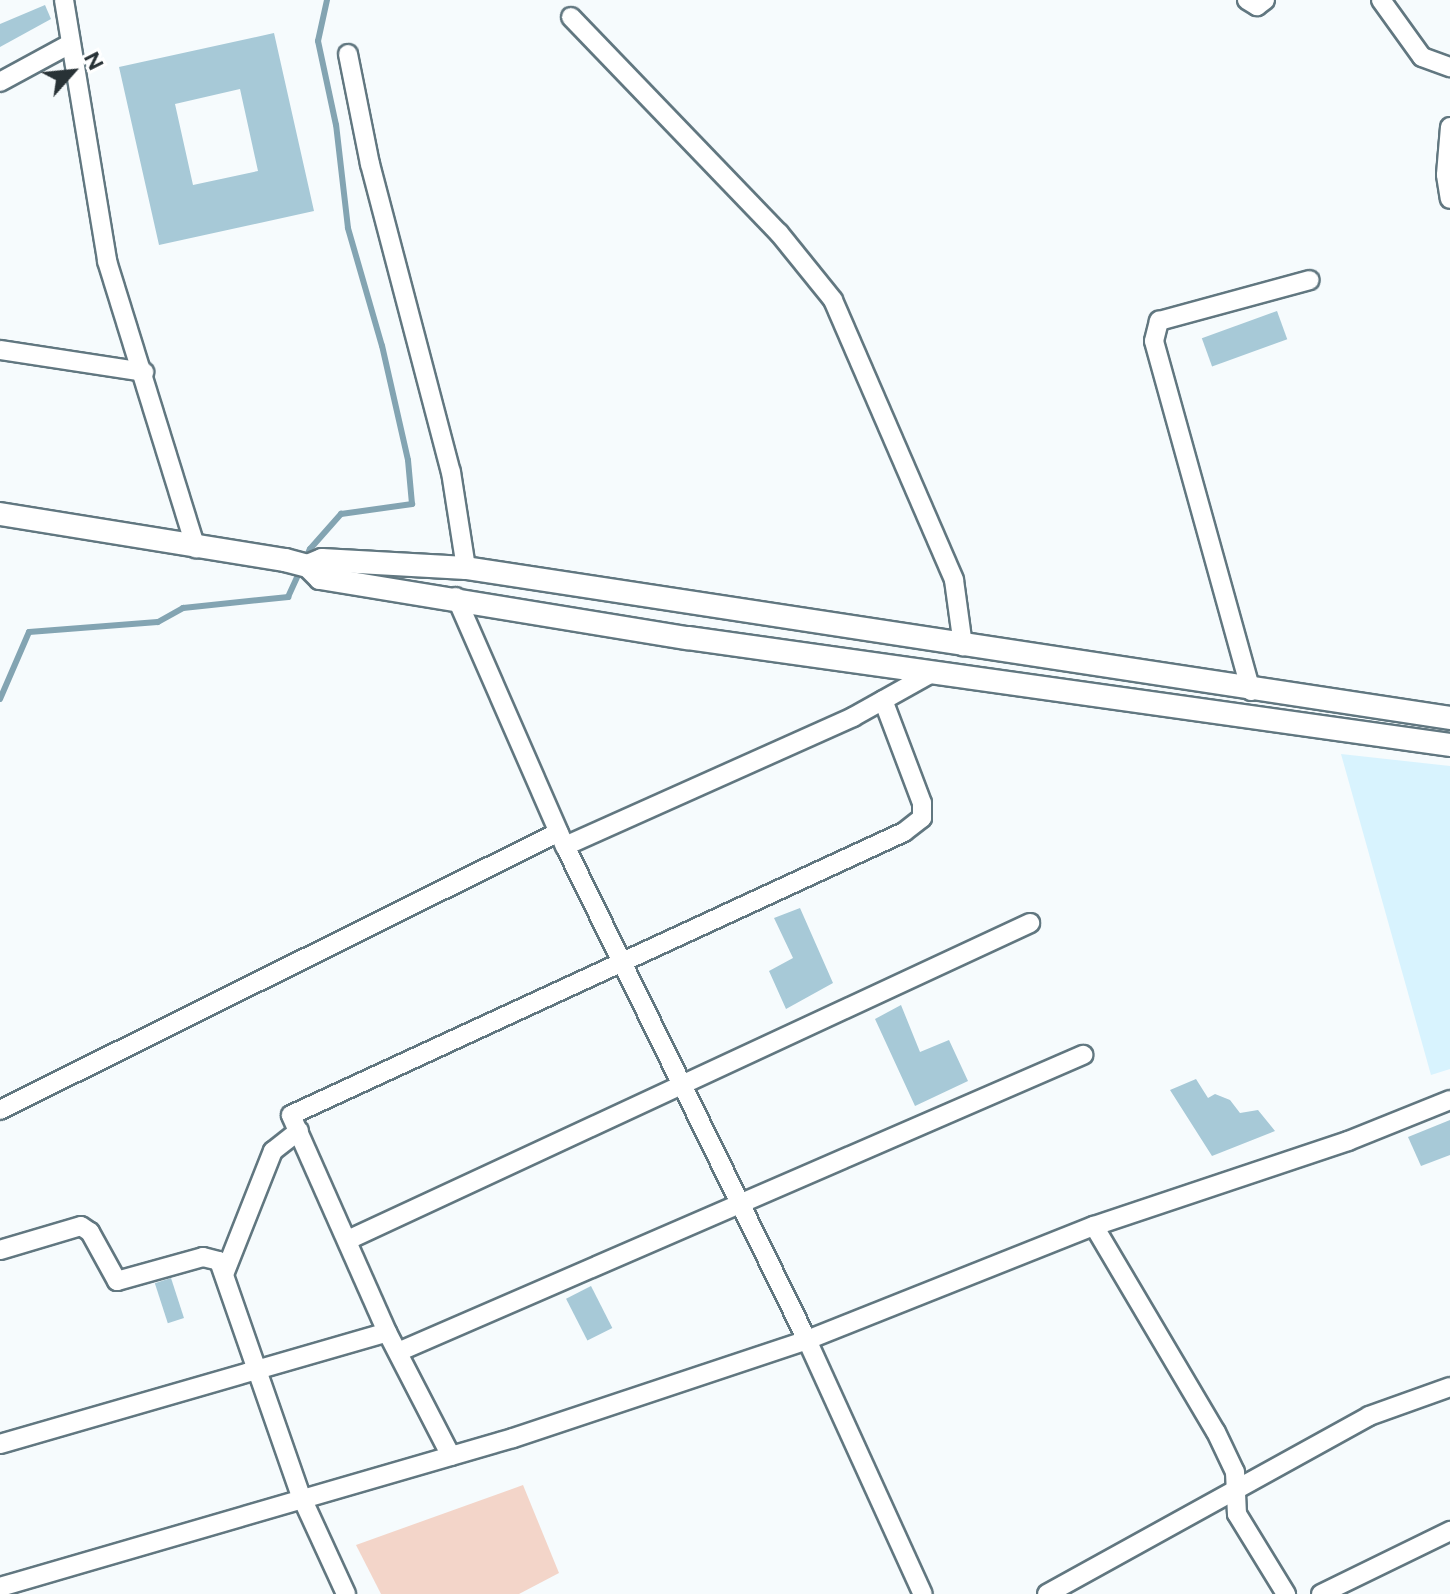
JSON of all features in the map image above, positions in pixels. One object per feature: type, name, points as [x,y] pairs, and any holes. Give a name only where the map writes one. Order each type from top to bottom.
[{"type":"street","points":[[64,0],[107,261],[144,372],[196,549]]},
{"type":"street","points":[[1247,0],[1257,6],[1265,0]]},
{"type":"street","points":[[1381,0],[1422,57],[1450,67]]},
{"type":"street","points":[[571,17],[779,233],[833,300],[954,580],[963,646]]},
{"type":"street","points":[[0,82],[70,44]]},
{"type":"street","points":[[348,54],[370,164],[451,472],[466,568]]},
{"type":"street","points":[[1450,127],[1446,175],[1450,199]]},
{"type":"street","points":[[1251,691],[1154,341],[1159,321],[1310,280]]},
{"type":"street","points":[[0,350],[144,372]]},
{"type":"street","points":[[0,514],[196,549],[227,548],[308,566],[320,578],[456,597],[928,675],[1450,745]]},
{"type":"street","points":[[308,566],[322,560],[466,568],[1251,691],[1450,718]]},
{"type":"street","points":[[456,597],[562,839],[807,1340],[923,1594]]},
{"type":"street","points":[[0,1110],[562,839],[883,700],[928,675]]},
{"type":"street","points":[[451,1456],[387,1332],[350,1239],[291,1115],[904,832],[922,818],[922,803],[883,700]]},
{"type":"street","points":[[350,1239],[1030,923]]},
{"type":"street","points":[[398,1352],[1083,1055]]},
{"type":"street","points":[[0,1587],[301,1496],[451,1456],[807,1340],[1094,1226],[1348,1141],[1450,1100]]},
{"type":"street","points":[[225,1272],[273,1151],[299,1131]]},
{"type":"street","points":[[0,1250],[81,1226],[90,1232],[117,1281],[203,1257],[219,1261],[301,1496],[346,1594]]},
{"type":"street","points":[[1094,1226],[1216,1432],[1235,1472],[1232,1495],[1237,1514],[1286,1594]]},
{"type":"street","points":[[0,1444],[387,1332]]},
{"type":"street","points":[[1047,1594],[1232,1495],[1369,1416],[1450,1387]]},
{"type":"street","points":[[1321,1594],[1450,1531]]},
{"type":"shaded area","points":[[1341,754],[1450,766],[1450,1069],[1431,1075]]},
{"type":"shaded area","points":[[523,1485],[559,1573],[519,1594],[381,1594],[356,1545]]},
{"type":"building","points":[[45,5],[51,19],[0,47],[0,24]]},
{"type":"building","points":[[274,33],[314,211],[159,245],[119,67]],"holes":[[[240,89],[258,171],[193,185],[175,104]]]},
{"type":"building","points":[[1277,311],[1287,339],[1212,367],[1202,338]]},
{"type":"building","points":[[800,908],[833,983],[786,1009],[769,971],[793,958],[774,918]]},
{"type":"building","points":[[901,1005],[920,1052],[949,1040],[968,1081],[915,1106],[875,1019]]},
{"type":"building","points":[[1196,1079],[1208,1098],[1215,1094],[1230,1100],[1240,1113],[1258,1110],[1275,1131],[1212,1156],[1170,1090]]},
{"type":"building","points":[[1450,1120],[1450,1155],[1421,1166],[1408,1137]]},
{"type":"building","points":[[171,1278],[184,1318],[168,1323],[155,1283]]},
{"type":"building","points":[[591,1286],[612,1328],[587,1341],[566,1299]]},
{"type":"waterway","points":[[0,699],[29,632],[158,622],[183,608],[288,597],[310,549],[341,514],[412,504],[408,460],[382,346],[348,228],[336,125],[318,41],[327,0]]}]
